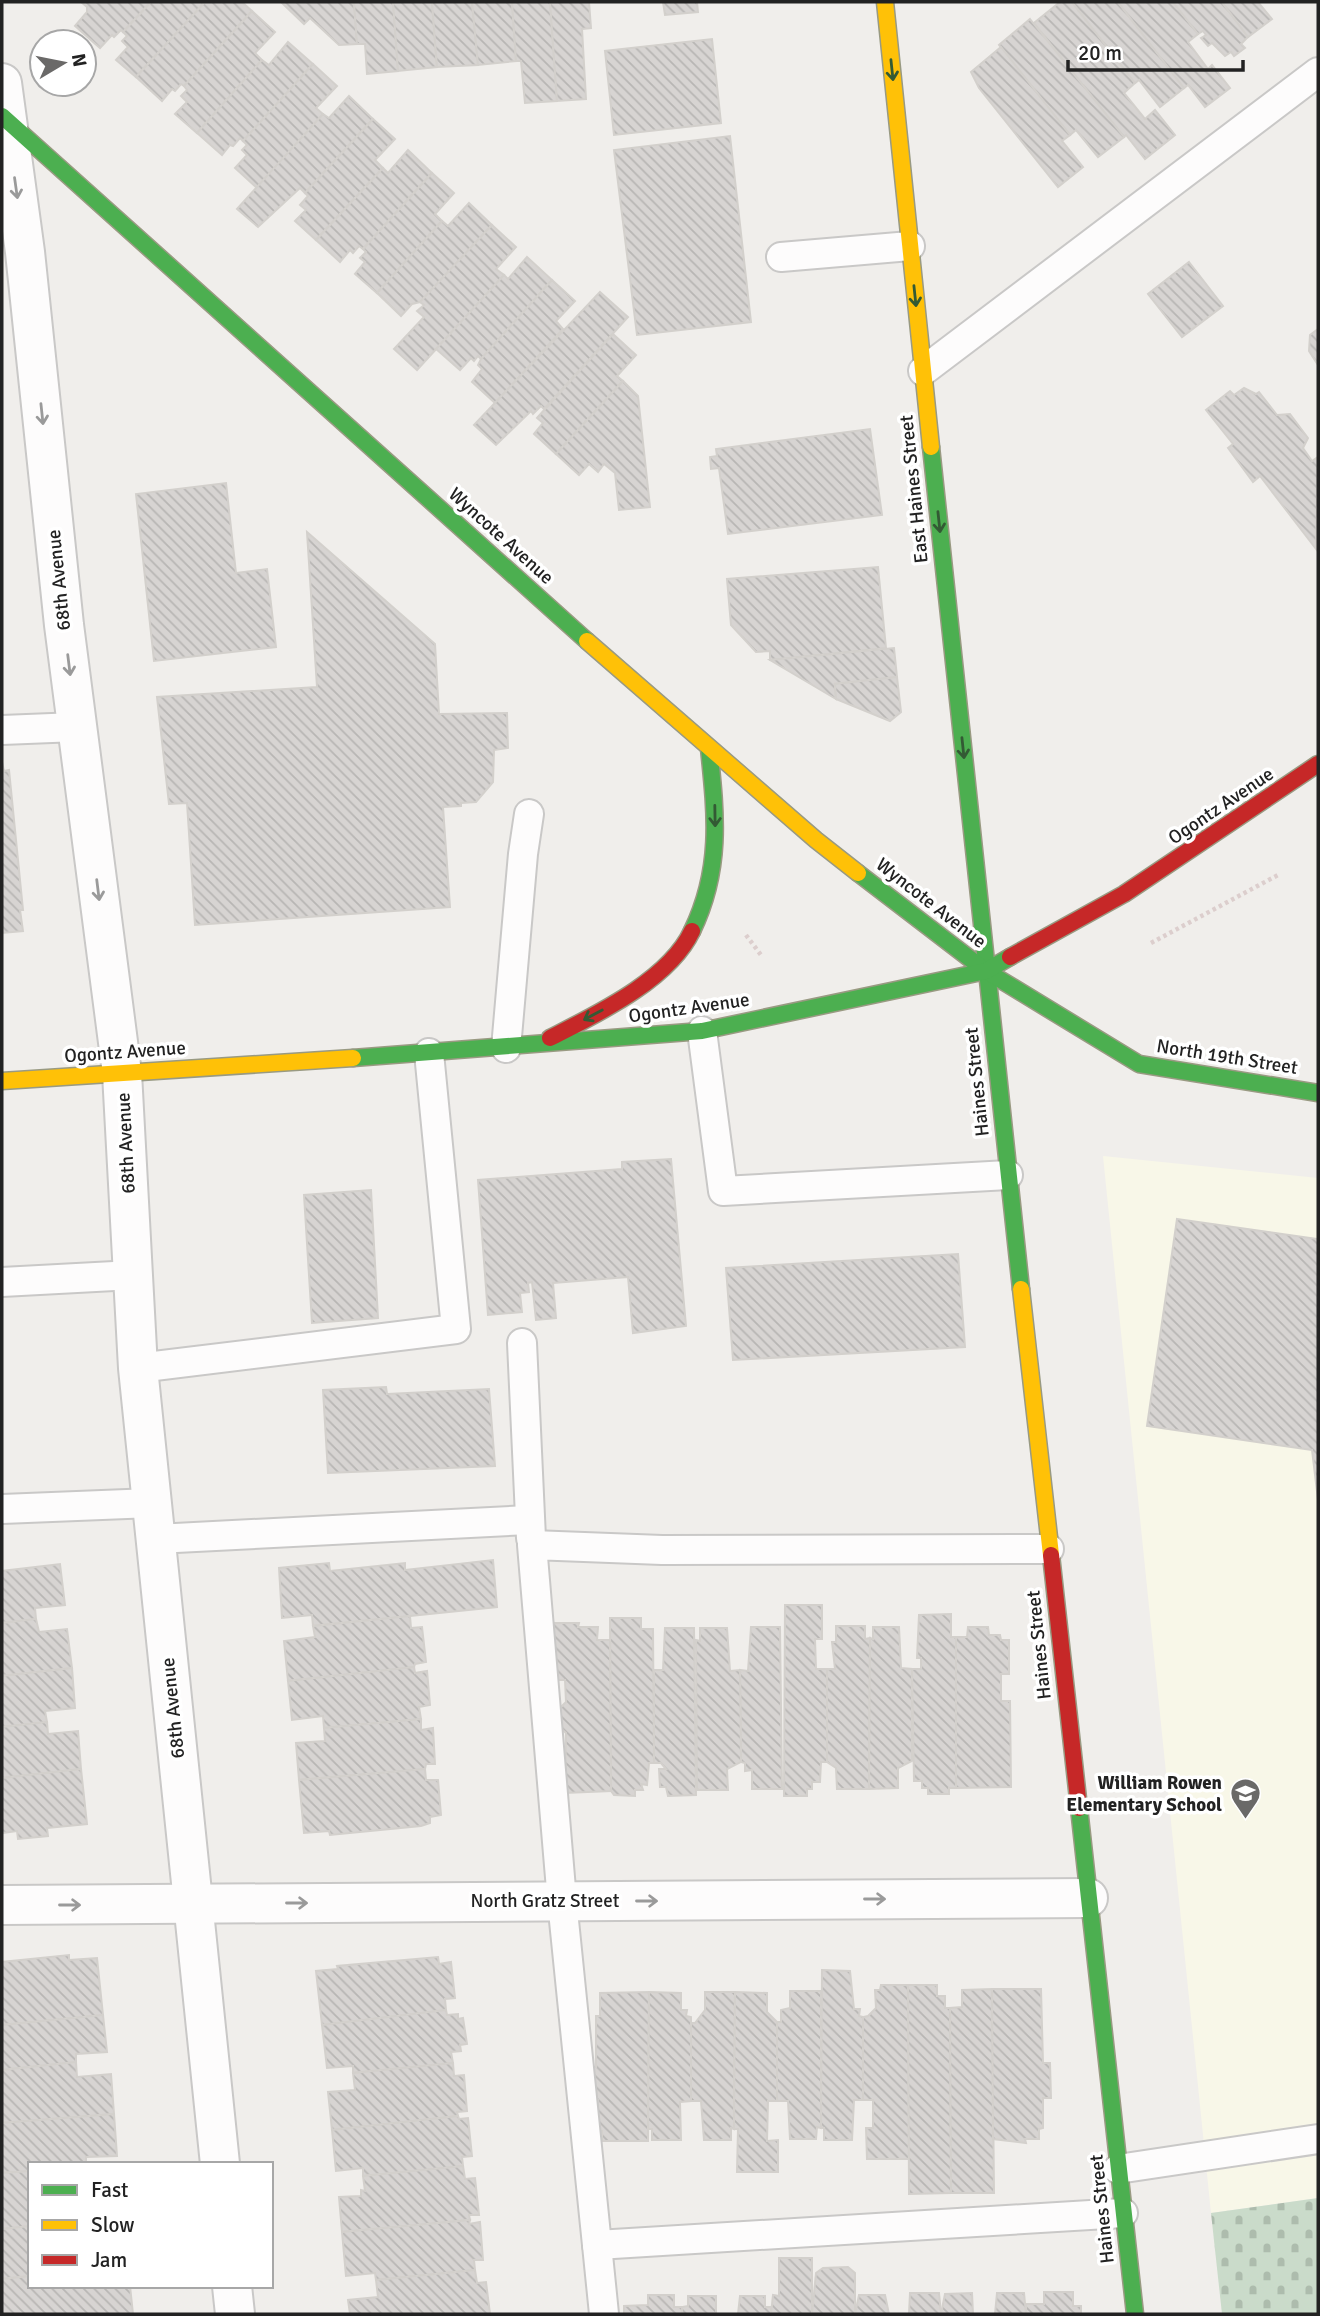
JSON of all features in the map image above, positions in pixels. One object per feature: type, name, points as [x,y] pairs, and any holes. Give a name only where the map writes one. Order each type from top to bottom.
[{"type":"street","name":"East Haines Street","points":[[884,2],[986,971]]},
{"type":"street","name":"68th Avenue","points":[[2,83],[4,118],[25,252],[77,727],[122,1073],[138,1368],[220,2162]]},
{"type":"street","name":"Wyncote Avenue","points":[[4,118],[709,748],[816,840],[986,971]]},
{"type":"street","points":[[535,1046],[617,1003],[683,950],[704,906],[715,861],[715,807],[709,748]]},
{"type":"street","name":"Ogontz Avenue","points":[[2,1081],[535,1046],[702,1031],[986,971],[1134,888],[1318,764]]},
{"type":"street","name":"North 19th Street","points":[[986,971],[1139,1064],[1318,1093]]},
{"type":"street","name":"Haines Street","points":[[986,971],[1135,2314]]},
{"type":"street","name":"North Gratz Street","points":[[2,1905],[1088,1898]]},
{"type":"street","points":[[232,2288],[235,2314]]},
{"type":"lane","points":[[923,372],[1318,72]]},
{"type":"lane","points":[[781,257],[910,246]]},
{"type":"lane","points":[[2,730],[77,727]]},
{"type":"lane","points":[[506,1048],[529,814]]},
{"type":"lane","points":[[702,1031],[723,1191],[1008,1175]]},
{"type":"lane","points":[[138,1368],[456,1329],[429,1053]]},
{"type":"lane","points":[[2,1282],[133,1275]]},
{"type":"lane","points":[[522,1343],[530,1533],[562,1901],[604,2314]]},
{"type":"lane","points":[[2,1508],[154,1521],[530,1533],[662,1550],[1049,1549]]},
{"type":"lane","points":[[1118,2169],[1318,2140]]},
{"type":"lane","points":[[597,2245],[1123,2213]]},
{"type":"path","points":[[1151,943],[1278,875]]},
{"type":"shaded area","name":"William Rowen Elementary School","points":[[1103,1156],[1318,1178],[1318,2198],[1211,2213]]},
{"type":"green space","points":[[1318,2198],[1318,2314],[1222,2314],[1211,2213]]},
{"type":"building","points":[[81,2],[151,2],[123,32],[121,30],[114,37],[112,35],[100,48],[98,28],[75,26],[87,12],[87,7]]},
{"type":"building","points":[[151,2],[205,2],[136,77],[116,60],[128,47],[122,41],[127,36],[123,32]]},
{"type":"building","points":[[205,2],[242,2],[252,11],[184,86],[181,84],[175,91],[172,89],[162,101],[136,77]]},
{"type":"building","points":[[281,2],[354,2],[357,44],[339,45],[310,18],[304,24]]},
{"type":"building","points":[[354,2],[393,2],[398,71],[367,74],[365,44],[357,44]]},
{"type":"building","points":[[393,2],[432,2],[437,67],[398,71]]},
{"type":"building","points":[[432,2],[472,2],[478,65],[437,67]]},
{"type":"building","points":[[472,2],[512,2],[516,61],[478,65]]},
{"type":"building","points":[[512,2],[550,2],[557,101],[525,103],[521,61],[516,61]]},
{"type":"building","points":[[550,2],[589,2],[591,28],[582,29],[586,99],[557,101]]},
{"type":"building","points":[[663,2],[697,2],[698,12],[665,15]]},
{"type":"building","points":[[1060,2],[1072,2],[1135,83],[1124,93],[1145,119],[1155,110],[1175,135],[1145,159],[1126,135],[1124,137],[1034,23]]},
{"type":"building","points":[[1072,2],[1118,2],[1184,88],[1160,107],[1139,80],[1135,83]]},
{"type":"building","points":[[1118,2],[1173,2],[1198,34],[1188,42],[1208,69],[1212,65],[1230,88],[1205,107],[1188,85],[1184,88]]},
{"type":"building","points":[[1173,2],[1222,2],[1248,37],[1241,44],[1245,48],[1234,56],[1231,52],[1225,56],[1212,43],[1208,46],[1201,38],[1206,35],[1203,31],[1198,34]]},
{"type":"building","points":[[1222,2],[1258,2],[1272,19],[1248,37]]},
{"type":"building","points":[[252,11],[275,32],[255,53],[262,60],[197,133],[175,114],[187,102],[181,96],[187,90],[184,86]]},
{"type":"building","points":[[1030,19],[1124,137],[1098,157],[1076,130],[1070,135],[999,45]]},
{"type":"building","points":[[712,39],[721,123],[614,135],[605,51]]},
{"type":"building","points":[[288,42],[313,64],[243,141],[240,138],[222,155],[197,133],[262,60],[269,65]]},
{"type":"building","points":[[1001,47],[1070,135],[1062,141],[1083,167],[1058,187],[979,88],[971,72]]},
{"type":"building","points":[[313,64],[337,86],[316,108],[323,114],[257,188],[235,168],[247,155],[242,150],[247,145],[243,141]]},
{"type":"building","points":[[349,96],[373,119],[305,193],[300,188],[258,227],[237,209],[323,114],[329,118]]},
{"type":"building","points":[[373,119],[395,139],[375,160],[383,168],[316,240],[295,221],[306,210],[300,205],[308,196],[305,193]]},
{"type":"building","points":[[730,136],[751,322],[637,335],[614,150]]},
{"type":"building","points":[[408,150],[432,173],[363,249],[359,246],[353,253],[350,250],[340,262],[316,240],[383,168],[388,173]]},
{"type":"building","points":[[432,173],[454,193],[435,214],[442,221],[377,293],[355,274],[365,262],[360,258],[366,252],[363,249]]},
{"type":"building","points":[[469,203],[492,225],[420,302],[412,304],[401,316],[377,293],[442,221],[448,226]]},
{"type":"building","points":[[492,225],[516,247],[496,269],[504,275],[417,370],[394,349],[424,317],[417,311],[424,305],[420,302]]},
{"type":"building","points":[[527,257],[552,280],[481,359],[478,356],[474,361],[471,358],[460,370],[436,349],[504,275],[508,279]]},
{"type":"building","points":[[1189,262],[1223,306],[1182,337],[1148,294]]},
{"type":"building","points":[[552,280],[575,301],[556,321],[563,329],[495,403],[472,382],[482,369],[478,365]]},
{"type":"building","points":[[600,292],[628,317],[544,409],[541,406],[533,414],[531,411],[496,445],[474,425]]},
{"type":"building","points":[[1318,329],[1318,365],[1309,351],[1310,335]]},
{"type":"building","points":[[613,334],[636,355],[617,376],[623,381],[556,454],[534,434],[543,423],[537,418]]},
{"type":"building","points":[[623,381],[638,396],[650,507],[619,510],[615,473],[604,464],[598,472],[589,464],[579,475],[556,454]]},
{"type":"building","points":[[1244,388],[1256,394],[1259,392],[1277,415],[1290,414],[1308,438],[1303,448],[1312,461],[1318,457],[1316,549],[1260,476],[1253,482],[1228,448],[1233,444],[1206,410],[1230,391],[1234,395]]},
{"type":"building","points":[[870,429],[882,515],[728,534],[719,468],[711,469],[710,457],[717,456],[716,449]]},
{"type":"building","points":[[226,483],[236,573],[267,569],[276,647],[154,661],[136,494]]},
{"type":"building","points":[[307,532],[435,644],[439,714],[507,713],[508,748],[494,750],[493,782],[476,802],[443,807],[450,907],[195,925],[187,803],[169,804],[157,697],[317,687]]},
{"type":"building","points":[[878,567],[886,648],[770,660],[770,651],[756,652],[731,625],[727,579]]},
{"type":"building","points":[[894,648],[897,677],[835,684],[836,699],[770,660]]},
{"type":"building","points":[[897,677],[901,712],[890,721],[836,699],[835,684]]},
{"type":"building","points":[[2,762],[4,771],[9,770],[23,931],[2,933]]},
{"type":"building","points":[[671,1159],[686,1326],[633,1333],[628,1277],[553,1283],[556,1318],[536,1320],[532,1282],[528,1283],[529,1292],[520,1293],[522,1312],[488,1315],[478,1180],[622,1169],[622,1162]]},
{"type":"building","points":[[371,1190],[378,1318],[312,1323],[304,1195]]},
{"type":"building","points":[[1177,1219],[1318,1239],[1318,1500],[1312,1450],[1147,1426]]},
{"type":"building","points":[[958,1254],[965,1347],[733,1360],[726,1268]]},
{"type":"building","points":[[386,1387],[387,1394],[489,1389],[495,1466],[328,1473],[323,1390]]},
{"type":"building","points":[[493,1560],[497,1607],[313,1626],[312,1615],[282,1618],[279,1568],[329,1563],[330,1571],[405,1563],[405,1570]]},
{"type":"building","points":[[60,1564],[65,1605],[35,1608],[36,1619],[2,1623],[2,1571]]},
{"type":"building","points":[[785,1605],[822,1605],[822,1639],[815,1639],[816,1669],[827,1669],[827,1762],[821,1762],[820,1782],[812,1782],[812,1789],[807,1789],[807,1796],[784,1796]]},
{"type":"building","points":[[951,1614],[951,1637],[956,1637],[956,1788],[949,1788],[949,1794],[928,1794],[928,1788],[922,1788],[922,1781],[914,1781],[912,1669],[921,1669],[921,1658],[917,1658],[919,1615]]},
{"type":"building","points":[[410,1616],[411,1628],[422,1627],[426,1662],[415,1664],[414,1667],[288,1681],[284,1641],[315,1637],[313,1626]]},
{"type":"building","points":[[610,1618],[641,1618],[641,1629],[653,1629],[654,1763],[649,1763],[647,1785],[641,1784],[643,1790],[635,1790],[635,1796],[614,1795],[611,1791]]},
{"type":"building","points":[[36,1619],[39,1632],[67,1629],[72,1668],[2,1676],[2,1623]]},
{"type":"building","points":[[553,1623],[579,1623],[578,1627],[598,1627],[597,1640],[610,1640],[611,1791],[565,1793],[566,1733],[558,1726],[558,1710],[566,1702],[565,1680],[554,1680]]},
{"type":"building","points":[[836,1626],[865,1626],[865,1639],[870,1638],[869,1789],[837,1789],[836,1768],[827,1762],[827,1669],[835,1669],[832,1642],[836,1642]]},
{"type":"building","points":[[751,1627],[780,1627],[782,1789],[752,1789],[752,1770],[745,1771],[745,1763],[741,1762],[740,1670],[748,1671]]},
{"type":"building","points":[[873,1627],[899,1627],[901,1668],[912,1669],[912,1761],[898,1768],[898,1788],[869,1789],[870,1638],[873,1639]]},
{"type":"building","points":[[968,1627],[988,1627],[989,1635],[1000,1635],[1001,1640],[1009,1640],[1009,1674],[1001,1674],[1001,1701],[1010,1701],[1011,1787],[956,1788],[956,1637],[967,1637]]},
{"type":"building","points":[[665,1628],[694,1628],[696,1795],[668,1796],[666,1787],[660,1787],[659,1769],[666,1769],[661,1763],[654,1763],[654,1670],[663,1670]]},
{"type":"building","points":[[700,1628],[727,1628],[730,1671],[740,1670],[741,1762],[727,1769],[728,1790],[697,1790],[696,1640],[700,1641]]},
{"type":"building","points":[[414,1667],[415,1673],[427,1671],[430,1705],[419,1707],[421,1719],[324,1728],[323,1716],[292,1720],[288,1681]]},
{"type":"building","points":[[72,1668],[75,1708],[45,1711],[47,1722],[2,1727],[2,1676]]},
{"type":"building","points":[[421,1719],[421,1730],[433,1728],[435,1764],[426,1764],[425,1769],[299,1780],[296,1743],[325,1741],[324,1728]]},
{"type":"building","points":[[47,1722],[48,1734],[78,1731],[81,1769],[2,1778],[2,1727]]},
{"type":"building","points":[[81,1769],[87,1824],[47,1828],[48,1836],[18,1839],[17,1831],[2,1833],[2,1778]]},
{"type":"building","points":[[425,1769],[426,1780],[438,1780],[441,1815],[430,1817],[430,1823],[330,1835],[329,1831],[304,1833],[299,1780]]},
{"type":"building","points":[[69,1955],[69,1960],[97,1958],[103,2015],[2,2025],[2,1962]]},
{"type":"building","points":[[438,1957],[439,1964],[451,1962],[455,1998],[445,1999],[446,2010],[322,2025],[316,1971],[338,1969],[337,1966]]},
{"type":"building","points":[[822,1970],[850,1971],[854,2009],[860,2009],[859,2016],[863,2017],[863,2100],[854,2100],[852,2140],[824,2140],[824,2128],[821,2128]]},
{"type":"building","points":[[881,1985],[908,1985],[909,2159],[867,2159],[866,2128],[873,2128],[873,2100],[863,2100],[863,2017],[876,2008],[875,1990],[880,1990]]},
{"type":"building","points":[[908,1985],[937,1985],[937,1996],[945,1996],[945,2008],[950,2008],[951,2193],[909,2194]]},
{"type":"building","points":[[992,1989],[994,2193],[951,2193],[950,2008],[962,2007],[962,1990]]},
{"type":"building","points":[[992,1989],[1041,1989],[1043,2063],[1050,2063],[1051,2098],[1043,2098],[1043,2128],[1039,2129],[1039,2139],[1025,2139],[1026,2143],[993,2139]]},
{"type":"building","points":[[790,1991],[821,1991],[821,2128],[817,2127],[816,2139],[790,2139],[788,2101],[777,2101],[777,2022],[781,2022],[781,2010],[790,2008]]},
{"type":"building","points":[[649,1992],[648,2141],[602,2141],[602,2131],[597,2131],[598,2100],[590,2100],[590,2067],[596,2067],[596,2016],[600,2016],[600,1993]]},
{"type":"building","points":[[649,1992],[681,1993],[681,2010],[687,2010],[686,2016],[691,2017],[691,2101],[680,2102],[681,2140],[652,2140],[652,2129],[648,2129]]},
{"type":"building","points":[[705,1992],[735,1992],[734,2129],[731,2128],[731,2140],[704,2140],[701,2101],[691,2101],[691,2023],[695,2023],[705,2010]]},
{"type":"building","points":[[735,1992],[767,1993],[767,2012],[777,2022],[777,2101],[768,2101],[767,2141],[778,2140],[778,2172],[737,2172],[738,2129],[734,2129]]},
{"type":"building","points":[[446,2010],[447,2015],[458,2014],[458,2019],[463,2018],[467,2044],[460,2045],[461,2051],[451,2052],[453,2063],[353,2073],[353,2066],[327,2068],[322,2025]]},
{"type":"building","points":[[103,2015],[107,2052],[76,2054],[76,2062],[2,2070],[2,2025]]},
{"type":"building","points":[[76,2062],[77,2077],[111,2074],[114,2114],[2,2123],[2,2070]]},
{"type":"building","points":[[453,2063],[454,2076],[464,2075],[467,2111],[457,2112],[458,2116],[332,2130],[328,2092],[355,2090],[353,2073]]},
{"type":"building","points":[[114,2114],[117,2156],[86,2157],[86,2162],[28,2162],[28,2171],[2,2173],[2,2123]]},
{"type":"building","points":[[458,2116],[459,2119],[468,2118],[472,2156],[462,2157],[463,2166],[363,2176],[363,2168],[336,2171],[332,2130]]},
{"type":"building","points":[[463,2166],[465,2179],[475,2178],[479,2215],[469,2215],[470,2220],[342,2232],[339,2197],[361,2196],[361,2190],[365,2191],[363,2176]]},
{"type":"building","points":[[28,2171],[28,2226],[2,2229],[2,2173]]},
{"type":"building","points":[[470,2220],[469,2224],[480,2222],[483,2260],[474,2260],[475,2270],[376,2280],[375,2273],[346,2276],[342,2232]]},
{"type":"building","points":[[28,2226],[28,2276],[2,2279],[2,2229]]},
{"type":"building","points":[[779,2258],[812,2258],[812,2314],[771,2314],[773,2295],[779,2296]]},
{"type":"building","points":[[848,2267],[855,2273],[855,2314],[812,2314],[816,2273],[823,2268]]},
{"type":"building","points":[[475,2270],[477,2283],[486,2282],[490,2314],[350,2314],[348,2300],[378,2297],[376,2280]]},
{"type":"building","points":[[28,2276],[28,2288],[130,2288],[133,2314],[2,2314],[2,2279]]},
{"type":"building","points":[[1044,2292],[1073,2292],[1073,2306],[1081,2306],[1081,2314],[1026,2314],[1026,2304],[1044,2304]]},
{"type":"building","points":[[910,2293],[939,2293],[941,2314],[909,2314]]},
{"type":"building","points":[[972,2293],[973,2314],[941,2314],[945,2294]]},
{"type":"building","points":[[997,2293],[1024,2293],[1026,2314],[995,2314]]},
{"type":"building","points":[[648,2295],[674,2295],[674,2307],[682,2307],[682,2314],[624,2314],[624,2306],[648,2305]]},
{"type":"building","points":[[859,2295],[885,2295],[889,2314],[855,2314]]},
{"type":"building","points":[[688,2296],[716,2296],[716,2314],[682,2314],[682,2307],[688,2306]]},
{"type":"building","points":[[740,2296],[765,2296],[765,2307],[771,2307],[771,2314],[738,2314]]},
{"type":"traffic: fast","points":[[2,116],[587,641]]},
{"type":"traffic: fast","points":[[931,447],[1021,1289]]},
{"type":"traffic: fast","points":[[692,931],[702,908],[712,864],[715,819],[709,748]]},
{"type":"traffic: fast","points":[[858,873],[986,971],[1139,1064],[1318,1093]]},
{"type":"traffic: fast","points":[[353,1058],[702,1031],[986,971],[1010,957]]},
{"type":"traffic: fast","points":[[1079,1808],[1135,2314]]},
{"type":"traffic: slow","points":[[885,2],[931,447]]},
{"type":"traffic: slow","points":[[587,641],[816,840],[858,873]]},
{"type":"traffic: slow","points":[[2,1081],[353,1058]]},
{"type":"traffic: slow","points":[[1021,1289],[1051,1555]]},
{"type":"traffic: jam","points":[[1010,957],[1124,894],[1318,764]]},
{"type":"traffic: jam","points":[[550,1038],[610,1007],[649,980],[667,965],[692,931]]},
{"type":"traffic: jam","points":[[1051,1555],[1079,1808]]},
{"type":"place","name":"William Rowen Elementary School","points":[[1245,1821]]}]
